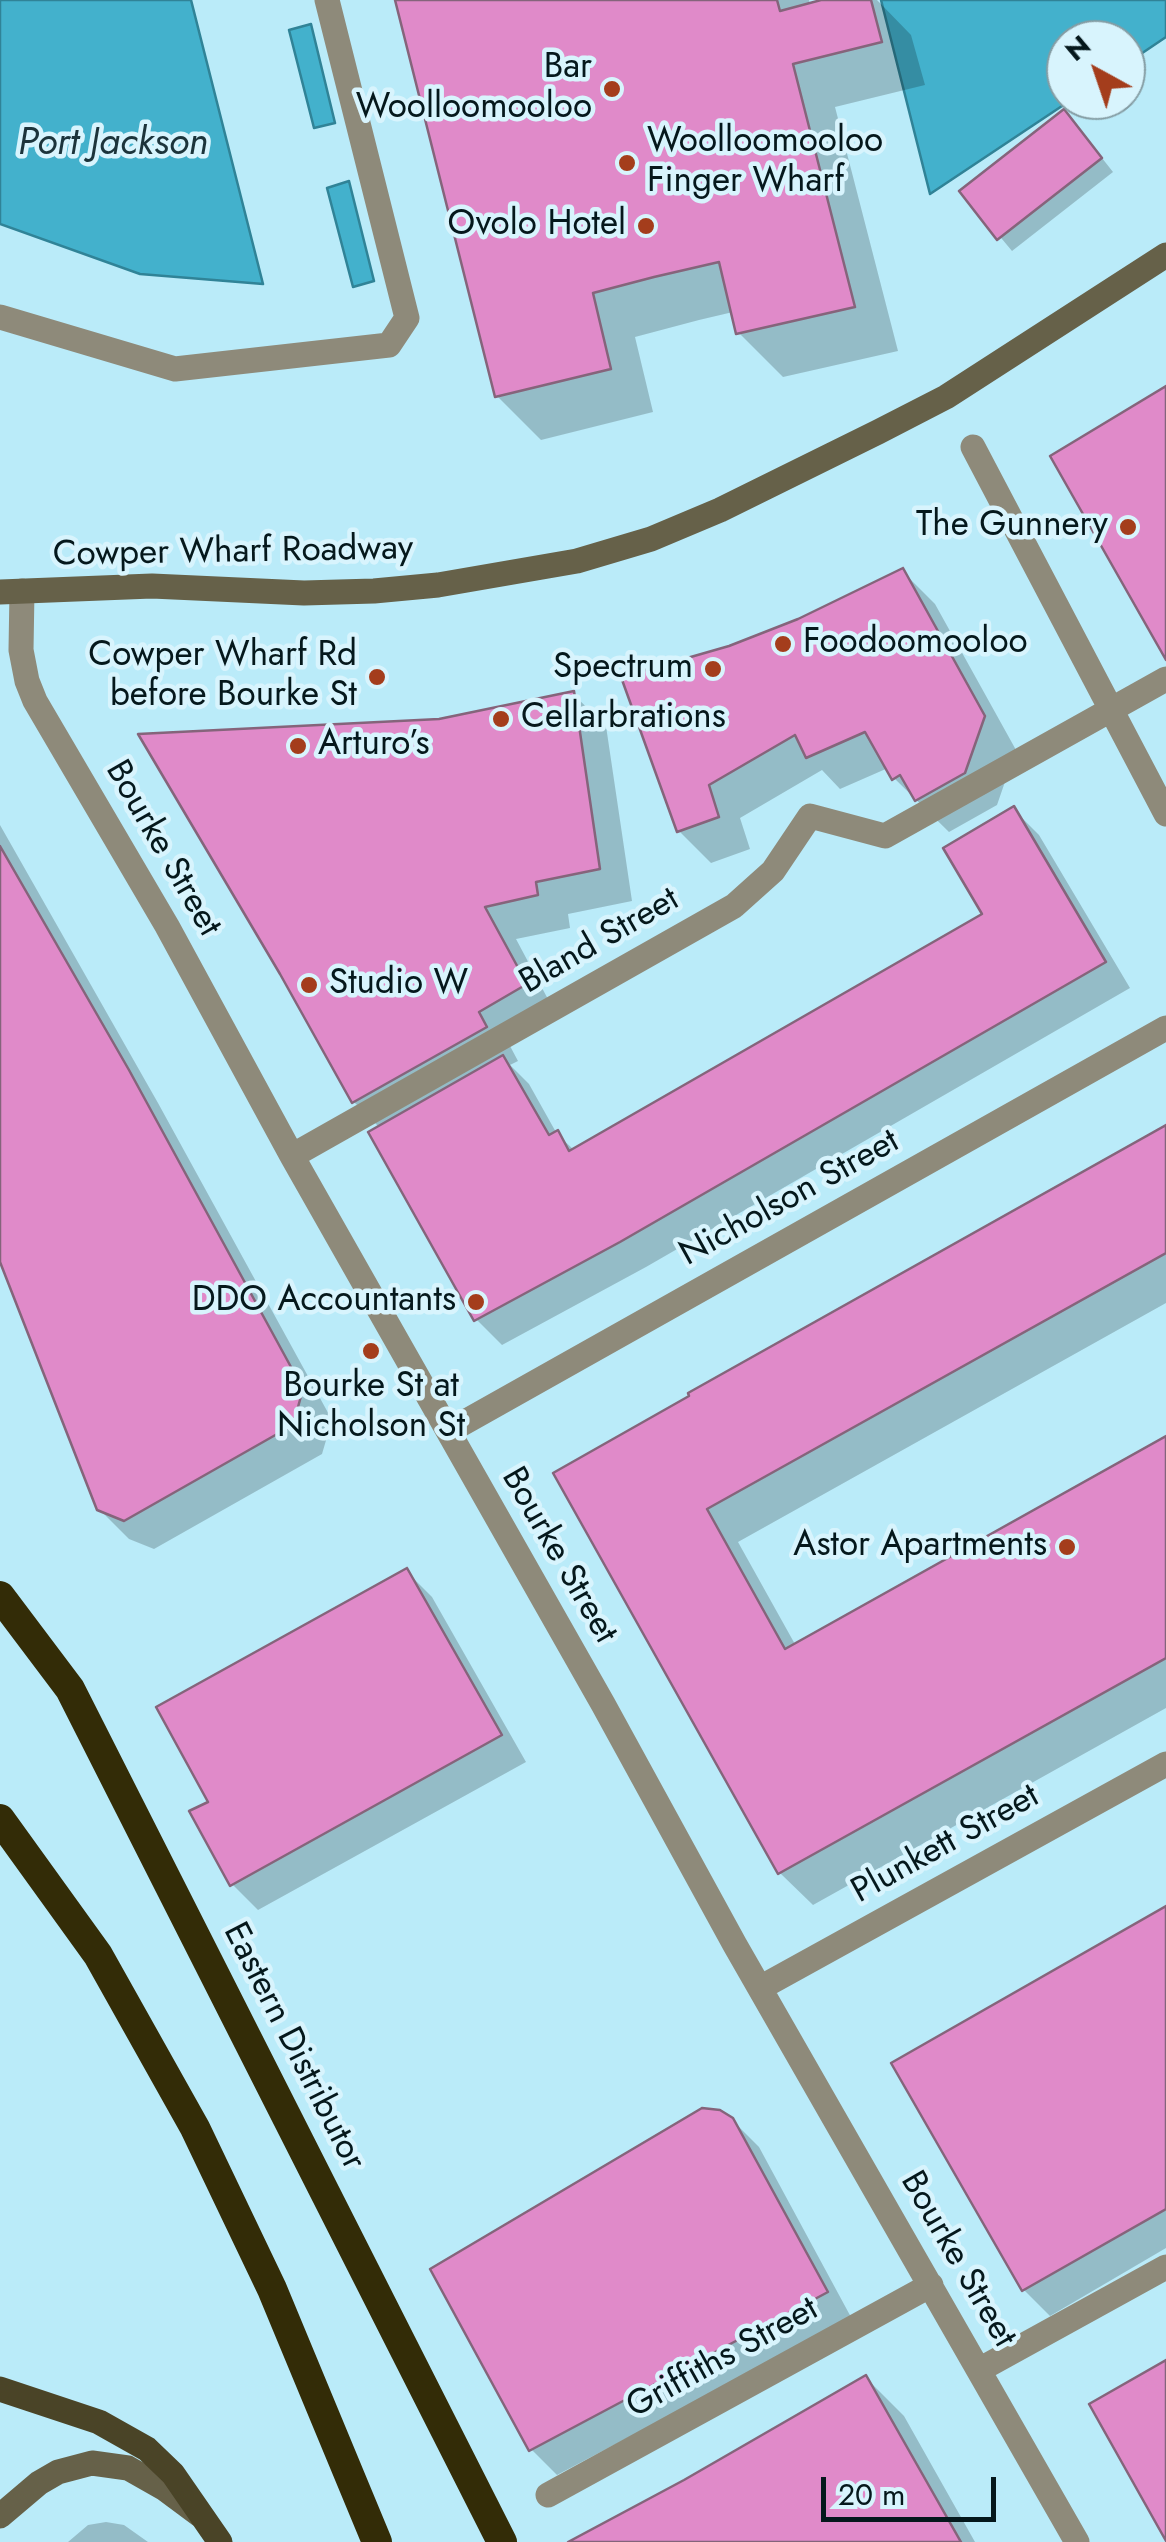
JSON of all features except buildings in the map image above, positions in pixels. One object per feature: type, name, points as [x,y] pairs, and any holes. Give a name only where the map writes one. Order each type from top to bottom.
[{"type":"highway","name":"Eastern Distributor","points":[[0,1596],[70,1689],[502,2542]]},
{"type":"highway","points":[[0,1819],[98,1955],[195,2128],[272,2289],[377,2542]]},
{"type":"main road","name":"Cowper Wharf Roadway","points":[[11,592],[152,586],[374,592],[577,561],[651,539],[720,510],[946,397],[1166,254]]},
{"type":"main road","points":[[0,2389],[72,2411],[137,2442],[166,2465],[220,2542]]},
{"type":"main road","points":[[0,2516],[58,2472],[112,2464],[146,2477],[204,2518]]},
{"type":"street","points":[[0,318],[175,368],[390,345],[407,318],[327,0]]},
{"type":"street","points":[[973,447],[1166,814]]},
{"type":"street","name":"Bourke Street","points":[[11,592],[27,681],[35,701],[167,926],[760,1988],[1077,2542]]},
{"type":"street","points":[[1112,711],[1166,680]]},
{"type":"street","name":"Bland Street","points":[[292,1156],[734,906],[773,871],[810,816],[885,836],[1112,711]]},
{"type":"street","name":"Nicholson Street","points":[[449,1431],[1166,1028]]},
{"type":"street","name":"Plunkett Street","points":[[760,1988],[1166,1764]]},
{"type":"street","points":[[980,2370],[1166,2267]]},
{"type":"street","name":"Griffiths Street","points":[[548,2494],[931,2285]]},
{"type":"water","name":"Port Jackson","points":[[0,0],[191,0],[263,284],[140,274],[0,224]]},
{"type":"water","points":[[881,0],[1166,0],[1166,37],[1146,50],[1146,20],[1046,20],[1046,117],[930,194]]},
{"type":"water","points":[[311,24],[335,123],[314,128],[289,30]]},
{"type":"water","points":[[349,181],[374,281],[353,287],[327,188]]},
{"type":"place","name":"Bar Woolloomooloo","points":[[612,89]]},
{"type":"place","name":"Woolloomooloo Finger Wharf","points":[[627,163]]},
{"type":"place","name":"Ovolo Hotel","points":[[646,226]]},
{"type":"place","name":"The Gunnery","points":[[1128,527]]},
{"type":"place","name":"Foodoomooloo","points":[[783,644]]},
{"type":"place","name":"Spectrum","points":[[713,669]]},
{"type":"place","name":"Cowper Wharf Rd before Bourke St","points":[[377,677]]},
{"type":"place","name":"Cellarbrations","points":[[501,719]]},
{"type":"place","name":"Arturo’s","points":[[298,746]]},
{"type":"place","name":"Studio W","points":[[309,985]]},
{"type":"place","name":"DDO Accountants","points":[[476,1302]]},
{"type":"place","name":"Bourke St at Nicholson St","points":[[371,1351]]},
{"type":"place","name":"Astor Apartments","points":[[1067,1547]]}]
